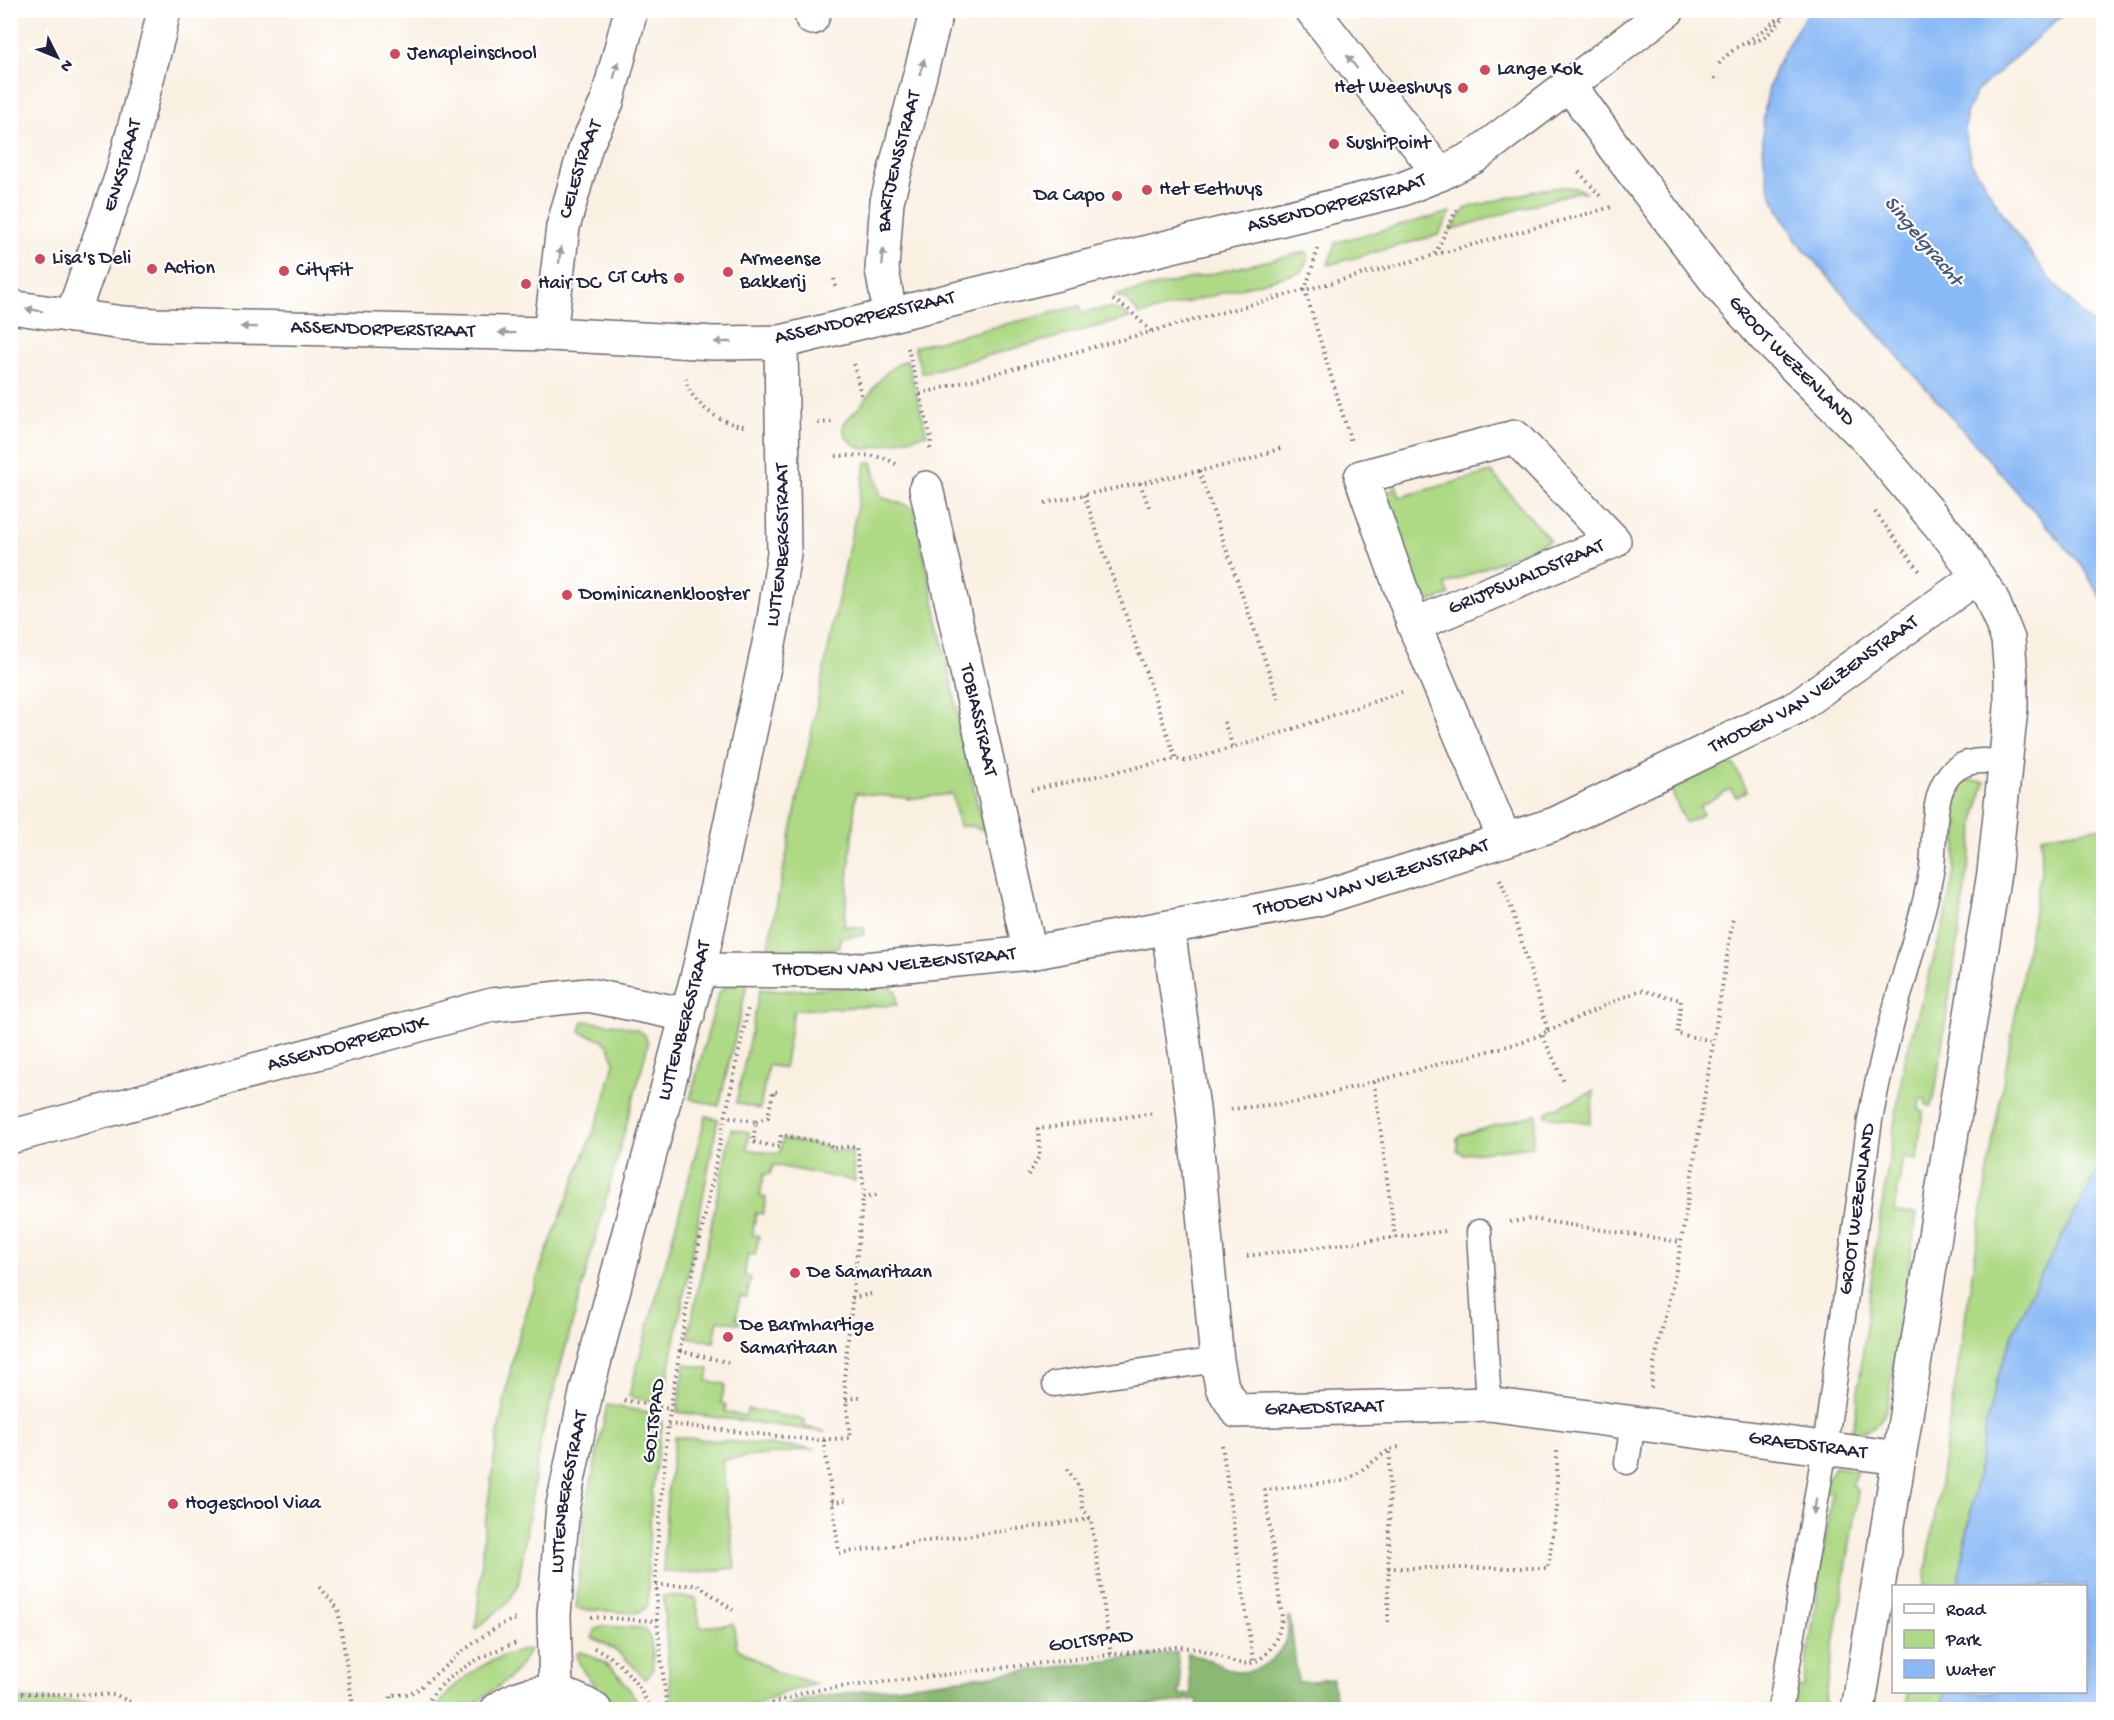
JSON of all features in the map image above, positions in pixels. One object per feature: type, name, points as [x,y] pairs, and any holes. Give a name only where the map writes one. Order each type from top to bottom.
[{"type":"street","name":"CELESTRAAT","points":[[550,334],[563,227],[586,146],[607,102],[632,10]]},
{"type":"street","name":"BARTJENSSTRAAT","points":[[890,315],[882,268],[886,201],[937,10]]},
{"type":"street","points":[[1312,10],[1440,174]]},
{"type":"street","points":[[1569,84],[1668,10]]},
{"type":"street","name":"ENKSTRAAT","points":[[72,316],[122,175],[162,22]]},
{"type":"street","name":"ASSENDORPERSTRAAT","points":[[10,307],[123,323],[156,325],[781,342],[1400,189],[1440,174],[1474,157],[1569,84]]},
{"type":"street","name":"GROOT WEZENLAND","points":[[1569,84],[1720,286],[1765,337],[1867,439],[1953,541],[1991,597],[2008,639],[2011,708],[1994,873],[1858,1710]]},
{"type":"street","name":"LUTTENBERGSTRAAT","points":[[556,1693],[554,1628],[563,1505],[586,1393],[699,970],[773,625],[784,553],[781,342]]},
{"type":"street","name":"GRIJPSWALDSTRAAT","points":[[1361,477],[1515,437],[1614,541],[1414,626]]},
{"type":"street","points":[[1361,477],[1414,626],[1437,680],[1496,842]]},
{"type":"street","name":"TOBIASSTRAAT","points":[[926,488],[1030,953]]},
{"type":"street","name":"THODEN VAN VELZENSTRAAT","points":[[699,970],[844,971],[1030,953],[1318,899],[1555,824],[1795,708],[1977,577]]},
{"type":"street","name":"GRAEDSTRAAT","points":[[1168,928],[1193,1108],[1217,1360],[1222,1387],[1237,1411],[1489,1404],[1899,1458]]},
{"type":"street","name":"ASSENDORPERDIJK","points":[[10,1137],[492,1005],[588,995],[688,1016]]},
{"type":"street","points":[[497,1710],[511,1700],[533,1693],[556,1693],[578,1699],[595,1710]]},
{"type":"lane","name":"GROOT WEZENLAND","points":[[1780,1710],[1825,1448],[1876,1089],[1891,1023],[1924,905],[1932,867],[1940,792],[1950,775],[1964,763],[1986,760],[2005,763]]},
{"type":"lane","points":[[1479,1232],[1489,1404]]},
{"type":"lane","points":[[1055,1383],[1217,1360]]},
{"type":"lane","points":[[1627,1462],[1639,1424]]},
{"type":"path","points":[[1719,64],[1730,52],[1789,11]]},
{"type":"path","points":[[1715,74],[1715,80]]},
{"type":"path","points":[[920,394],[1612,207]]},
{"type":"path","points":[[1318,248],[1305,290],[1361,477]]},
{"type":"path","points":[[1106,297],[1128,309],[1151,332]]},
{"type":"path","points":[[684,341],[687,386],[701,404],[718,418],[734,426],[833,422]]},
{"type":"path","points":[[907,344],[931,438],[926,488]]},
{"type":"path","points":[[1046,503],[1242,462],[1284,447]]},
{"type":"path","points":[[836,456],[869,456],[890,459],[926,488]]},
{"type":"path","points":[[1199,471],[1280,703]]},
{"type":"path","points":[[1140,483],[1149,507]]},
{"type":"path","points":[[1084,495],[1176,759]]},
{"type":"path","points":[[995,798],[1176,759],[1185,761],[1437,680]]},
{"type":"path","points":[[1224,722],[1233,747]]},
{"type":"path","points":[[1496,842],[1509,900],[1548,1031]]},
{"type":"path","points":[[1639,1424],[1678,1261],[1733,919]]},
{"type":"path","name":"GOLTSPAD","points":[[667,1710],[657,1621],[656,1585],[668,1424],[690,1287],[756,970]]},
{"type":"path","points":[[1028,1175],[1040,1155],[1038,1129],[1193,1108],[1228,1109],[1297,1102],[1523,1042],[1640,990],[1682,1000],[1677,1034],[1714,1041]]},
{"type":"path","points":[[1542,1034],[1564,1082]]},
{"type":"path","points":[[1374,1082],[1395,1237]]},
{"type":"path","points":[[725,1116],[756,1122],[768,1117],[773,1091],[781,1094]]},
{"type":"path","points":[[668,1424],[824,1440],[850,1438],[844,1378],[864,1186],[857,1146],[831,1148],[831,1144],[781,1135],[778,1147],[753,1142],[756,1122]]},
{"type":"path","points":[[863,1197],[877,1195]]},
{"type":"path","points":[[852,1298],[871,1294]]},
{"type":"path","points":[[680,1351],[731,1364]]},
{"type":"path","points":[[586,1393],[670,1409]]},
{"type":"path","points":[[846,1400],[862,1396]]},
{"type":"path","points":[[1237,1411],[1219,1419],[1252,1662],[1268,1653],[1279,1635],[1282,1618],[1265,1490],[1343,1481],[1356,1475],[1390,1449],[1388,1622]]},
{"type":"path","points":[[824,1440],[839,1553],[1091,1519]]},
{"type":"path","points":[[1388,1568],[1548,1568],[1557,1507],[1557,1444]]},
{"type":"path","points":[[1067,1469],[1080,1488],[1083,1509],[1091,1519],[1111,1655]]},
{"type":"path","points":[[832,1503],[847,1500]]},
{"type":"path","points":[[656,1585],[698,1585],[733,1610]]},
{"type":"path","points":[[320,1587],[338,1609],[353,1707]]},
{"type":"path","points":[[390,1708],[392,1695],[409,1694],[417,1690],[474,1644],[509,1620],[554,1628],[657,1621]]},
{"type":"path","points":[[424,1710],[427,1703],[444,1685],[468,1664],[498,1648],[554,1628]]},
{"type":"path","points":[[554,1628],[603,1652],[624,1669],[642,1689],[651,1710]]},
{"type":"path","name":"GOLTSPAD","points":[[755,1710],[808,1691],[1176,1647],[1203,1650],[1240,1664],[1252,1662]]},
{"type":"path","points":[[10,1693],[116,1695],[146,1710]]},
{"type":"path","points":[[270,1710],[390,1708],[427,1703]]},
{"type":"green space","points":[[1565,187],[1586,192],[1576,192],[1451,230],[1466,208],[1543,189]]},
{"type":"green space","points":[[1451,212],[1438,235],[1328,265],[1336,242]]},
{"type":"green space","points":[[1305,252],[1309,256],[1301,272],[1140,315],[1127,300],[1115,296]]},
{"type":"green space","points":[[1080,306],[1081,313],[1112,309],[1130,318],[922,373],[914,347]]},
{"type":"green space","points":[[907,360],[927,434],[868,449],[854,444],[846,437],[845,422],[886,374]]},
{"type":"green space","points":[[872,462],[881,497],[914,508],[983,830],[970,826],[959,826],[952,794],[907,799],[856,793],[844,926],[864,928],[864,935],[840,938],[839,948],[790,952],[768,946],[866,463]]},
{"type":"green space","points":[[1491,472],[1550,540],[1445,585],[1450,595],[1424,603],[1384,497],[1396,485],[1400,497]]},
{"type":"green space","points":[[1724,763],[1734,765],[1747,791],[1736,797],[1730,789],[1700,806],[1703,814],[1685,823],[1671,790]]},
{"type":"green space","points":[[1970,780],[1985,782],[1976,815],[1934,1100],[1931,1106],[1926,1105],[1926,1100],[1920,1098],[1919,1110],[1923,1111],[1917,1160],[1903,1157],[1894,1212],[1917,1214],[1887,1409],[1873,1427],[1851,1432],[1855,1419],[1874,1257],[1904,1063],[1943,926],[1953,877],[1959,822],[1949,821],[1951,802],[1955,791]]},
{"type":"green space","points":[[2103,827],[2103,1162],[2030,1295],[1999,1373],[1958,1585],[1924,1585],[1993,1139],[2042,866],[2041,836]]},
{"type":"green space","points":[[749,976],[719,1106],[690,1099],[718,995],[731,979]]},
{"type":"green space","points":[[889,985],[896,991],[897,1005],[794,1010],[784,1068],[768,1065],[760,1109],[736,1103],[760,989],[780,991]]},
{"type":"green space","points":[[583,1021],[636,1029],[647,1039],[648,1045],[541,1438],[518,1586],[509,1601],[476,1629],[485,1525],[497,1439],[515,1347],[542,1264],[601,1112],[614,1063],[610,1048],[602,1039],[580,1031]]},
{"type":"green space","points":[[1594,1091],[1590,1123],[1546,1116],[1547,1112]]},
{"type":"green space","points":[[1537,1114],[1532,1146],[1464,1154],[1457,1150],[1457,1138],[1461,1135]]},
{"type":"green space","points":[[706,1116],[718,1119],[665,1392],[658,1399],[639,1399],[629,1396]]},
{"type":"green space","points":[[731,1129],[749,1132],[747,1149],[779,1154],[783,1139],[828,1147],[829,1151],[851,1150],[855,1181],[773,1165],[770,1174],[764,1174],[760,1196],[766,1198],[763,1214],[756,1213],[752,1235],[759,1236],[755,1255],[748,1254],[744,1276],[751,1278],[747,1297],[740,1296],[736,1318],[743,1320],[742,1324],[718,1320],[714,1342],[688,1337]]},
{"type":"green space","points":[[685,1364],[709,1369],[707,1381],[725,1384],[721,1403],[726,1405],[725,1412],[746,1416],[747,1409],[805,1420],[805,1427],[826,1432],[677,1412]]},
{"type":"green space","points":[[607,1405],[653,1413],[659,1417],[662,1424],[652,1491],[648,1604],[636,1613],[576,1609],[585,1513]]},
{"type":"green space","points":[[675,1437],[815,1449],[722,1460],[735,1568],[692,1573],[663,1572],[667,1497]]},
{"type":"green space","points":[[1834,1467],[1857,1470],[1852,1484],[1858,1492],[1824,1709],[1788,1710],[1791,1687],[1803,1688],[1832,1493],[1820,1491]]},
{"type":"green space","points":[[663,1596],[696,1598],[700,1627],[733,1624],[737,1648],[776,1672],[817,1684],[785,1692],[744,1709],[672,1709]]},
{"type":"green space","points":[[1288,1617],[1290,1617],[1298,1682],[1333,1679],[1335,1699],[1239,1709],[1199,1709],[1197,1699],[1113,1710],[776,1709],[823,1696],[1177,1652],[1180,1695],[1191,1694],[1187,1653],[1236,1671],[1252,1670],[1268,1662],[1280,1650],[1288,1634]]},
{"type":"green space","points":[[605,1626],[643,1628],[646,1631],[652,1646],[653,1667],[645,1680],[622,1655],[592,1638],[596,1629]]},
{"type":"green space","points":[[529,1649],[524,1660],[511,1676],[469,1709],[436,1709],[454,1687],[476,1670],[501,1657]]},
{"type":"green space","points":[[580,1652],[600,1660],[617,1673],[641,1709],[621,1709],[594,1685],[579,1663],[577,1654]]},
{"type":"green space","points":[[1908,1693],[1944,1693],[1942,1709],[1906,1710]]},
{"type":"green space","points":[[11,1699],[115,1703],[116,1709],[11,1709]]},
{"type":"water","name":"Singelgracht","points":[[1810,11],[2067,11],[1975,93],[1966,114],[1965,134],[1971,162],[2012,228],[2050,279],[2103,336],[2103,601],[2082,566],[1796,240],[1777,207],[1770,190],[1765,165],[1763,126],[1765,107],[1768,90],[1780,58]]},
{"type":"water","points":[[2103,1162],[2103,1709],[1942,1709],[1944,1693],[2087,1693],[2087,1585],[1958,1585],[1986,1424],[1999,1373],[2030,1295]]},
{"type":"place","name":"Jenapleinschool","points":[[395,54]]},
{"type":"place","name":"Lange Kok","points":[[1485,70]]},
{"type":"place","name":"Het Weeshuys","points":[[1463,88]]},
{"type":"place","name":"SushiPoint","points":[[1334,144]]},
{"type":"place","name":"Het Eethuys","points":[[1147,190]]},
{"type":"place","name":"Da Capo","points":[[1117,196]]},
{"type":"place","name":"Lisa's Deli","points":[[40,259]]},
{"type":"place","name":"Action","points":[[152,269]]},
{"type":"place","name":"CityFit","points":[[284,271]]},
{"type":"place","name":"Armeense Bakkerij","points":[[728,272]]},
{"type":"place","name":"CT Cuts","points":[[679,278]]},
{"type":"place","name":"Hair DC","points":[[526,284]]},
{"type":"place","name":"Dominicanenklooster","points":[[567,595]]},
{"type":"place","name":"De Samaritaan","points":[[795,1273]]},
{"type":"place","name":"De Barmhartige Samaritaan","points":[[728,1337]]},
{"type":"place","name":"Hogeschool Viaa","points":[[173,1504]]}]
